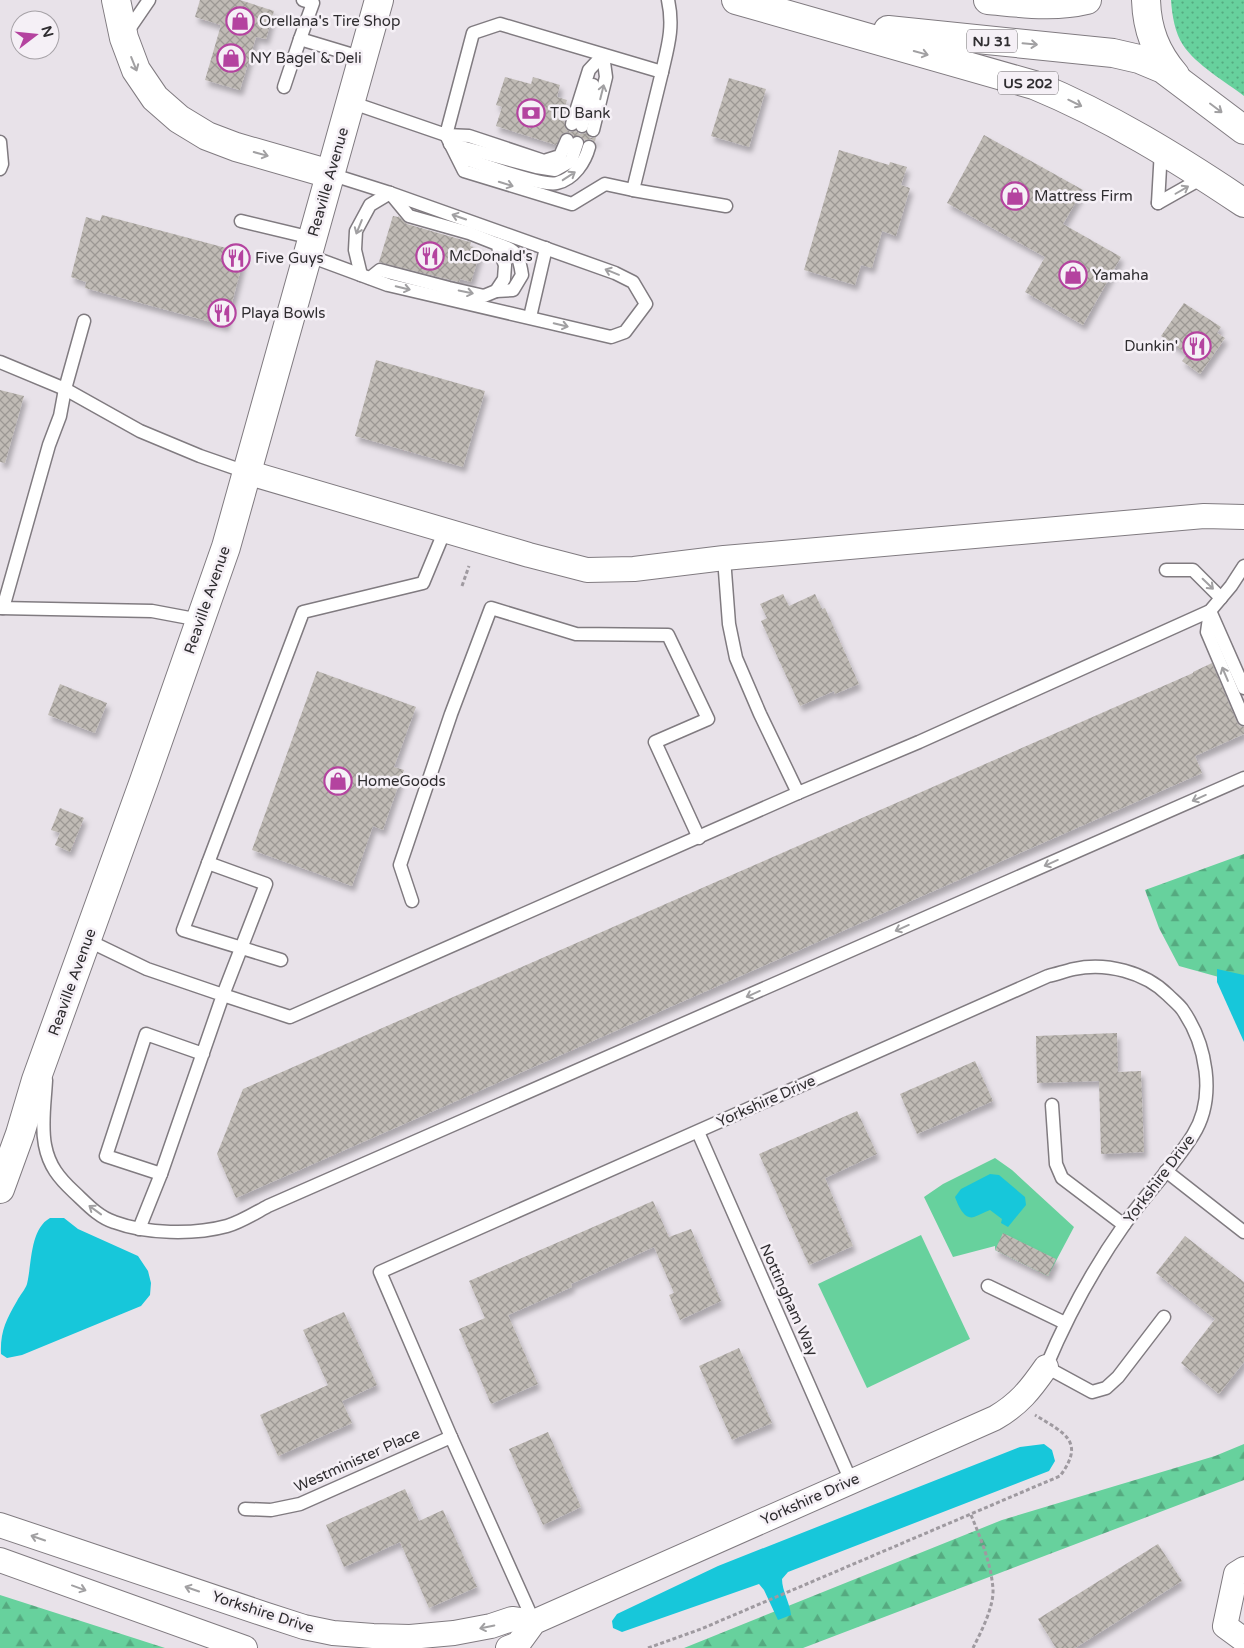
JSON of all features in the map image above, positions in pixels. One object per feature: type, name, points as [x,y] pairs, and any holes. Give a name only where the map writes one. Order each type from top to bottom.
[{"type":"main road","points":[[116,0],[124,38],[136,70],[156,98],[179,119],[207,136],[222,142],[330,174]]},
{"type":"main road","name":"Reaville Avenue","points":[[0,1189],[48,1047],[226,547],[379,0]]},
{"type":"main road","name":"US 202","points":[[736,0],[1034,85],[1089,110],[1161,150],[1205,176],[1244,203]]},
{"type":"main road","points":[[988,0],[1063,5],[1087,0]]},
{"type":"main road","points":[[1146,0],[1149,28],[1153,42],[1167,66],[1187,86]]},
{"type":"main road","name":"NJ 31","points":[[790,16],[898,32],[1114,52],[1139,59],[1163,69],[1244,130]]},
{"type":"street","points":[[246,472],[529,555],[587,570],[634,569],[724,558],[1195,517],[1244,517]]},
{"type":"street","name":"Yorkshire Drive","points":[[508,1648],[518,1644],[534,1622],[994,1418],[1020,1401],[1046,1367]]},
{"type":"street","name":"Yorkshire Drive","points":[[0,1525],[304,1627],[333,1633],[410,1637],[454,1633],[482,1628],[512,1619],[534,1622]]},
{"type":"street","points":[[0,1560],[245,1648]]},
{"type":"street","points":[[1244,1569],[1236,1574],[1225,1626],[1244,1640]]},
{"type":"lane","points":[[124,38],[149,0]]},
{"type":"lane","points":[[633,190],[670,37],[672,16],[668,0]]},
{"type":"lane","points":[[284,87],[310,1]]},
{"type":"lane","points":[[662,72],[500,24],[474,34],[448,140],[464,171],[572,204],[605,184],[726,206]]},
{"type":"lane","points":[[300,39],[363,58]]},
{"type":"lane","points":[[603,54],[606,77],[582,127],[589,70],[603,54]]},
{"type":"lane","points":[[350,102],[448,140],[469,136],[544,161],[560,156],[578,143],[586,158],[575,173],[557,183],[532,180],[457,156]]},
{"type":"lane","points":[[0,142],[2,164],[0,169]]},
{"type":"lane","points":[[1161,150],[1158,203],[1205,176]]},
{"type":"lane","points":[[241,221],[310,247],[366,276],[388,285],[611,337],[625,332],[646,304],[633,282],[615,273],[390,193],[330,174]]},
{"type":"lane","points":[[366,276],[380,270],[484,296],[513,290],[522,275],[520,260],[511,248],[409,216],[390,193]]},
{"type":"lane","points":[[366,276],[354,250],[356,231],[370,205],[390,193]]},
{"type":"lane","points":[[496,292],[504,279],[505,265],[498,244]]},
{"type":"lane","points":[[530,317],[546,248]]},
{"type":"lane","points":[[84,321],[65,389],[60,416],[48,445],[2,608],[152,611],[200,620]]},
{"type":"lane","points":[[0,362],[65,389],[140,431],[200,456],[246,472]]},
{"type":"lane","points":[[281,960],[183,930],[303,612],[423,583],[445,530]]},
{"type":"lane","points":[[724,558],[729,624],[736,658],[760,714],[798,792]]},
{"type":"lane","points":[[87,940],[147,968],[290,1017],[699,838],[798,792],[919,742],[1210,611],[1244,566]]},
{"type":"lane","points":[[1166,570],[1193,570],[1221,598]]},
{"type":"lane","points":[[412,901],[400,864],[451,714],[491,608],[576,634],[668,635],[708,720],[655,742],[699,838]]},
{"type":"lane","points":[[1210,611],[1244,688]]},
{"type":"lane","points":[[1210,611],[1207,632],[1244,719]]},
{"type":"lane","points":[[48,1047],[44,1123],[45,1145],[56,1175],[92,1210],[112,1222],[139,1229],[186,1232],[228,1226],[268,1206],[1244,778]]},
{"type":"lane","points":[[139,1229],[162,1174],[223,995],[266,884],[208,863]]},
{"type":"lane","name":"Yorkshire Drive","points":[[451,1436],[380,1272],[1048,976],[1074,968],[1097,967],[1122,970],[1144,978],[1165,992],[1181,1009],[1195,1034],[1204,1060],[1206,1086],[1202,1114],[1194,1134],[1124,1225],[1097,1266],[1065,1323],[1046,1367]]},
{"type":"lane","points":[[162,1174],[106,1156],[146,1034],[203,1054]]},
{"type":"lane","points":[[1052,1104],[1056,1164],[1062,1178],[1124,1225]]},
{"type":"lane","name":"Nottingham Way","points":[[698,1132],[851,1481]]},
{"type":"lane","points":[[1166,1171],[1244,1232]]},
{"type":"lane","points":[[988,1286],[1065,1323]]},
{"type":"lane","points":[[1046,1367],[1092,1392],[1106,1388],[1118,1377],[1164,1317]]},
{"type":"lane","points":[[451,1436],[534,1622]]},
{"type":"lane","name":"Westminister Place","points":[[245,1509],[271,1510],[300,1504],[451,1436]]},
{"type":"path","points":[[462,586],[469,566]]},
{"type":"path","points":[[648,1648],[701,1629],[788,1590],[971,1515],[1060,1476],[1068,1465],[1073,1452],[1071,1443],[1054,1426],[1030,1412],[1020,1401]]},
{"type":"path","points":[[971,1515],[985,1550],[993,1591],[986,1622],[973,1648]]},
{"type":"green space","points":[[1171,0],[1244,0],[1244,96],[1203,66],[1183,45],[1174,24]]},
{"type":"green space","points":[[1244,854],[1244,984],[1179,966],[1159,928],[1145,890]]},
{"type":"green space","points":[[995,1158],[1012,1170],[1074,1227],[1048,1276],[995,1250],[995,1246],[953,1257],[924,1197],[943,1184]]},
{"type":"green space","points":[[921,1235],[970,1339],[867,1388],[818,1284]]},
{"type":"green space","points":[[1244,1444],[1244,1480],[803,1648],[684,1648],[1002,1520],[1215,1456]]},
{"type":"green space","points":[[0,1595],[165,1648],[0,1648]]},
{"type":"water","points":[[1217,969],[1244,975],[1244,1042],[1217,982]]},
{"type":"water","points":[[990,1174],[999,1175],[1025,1197],[1026,1205],[1008,1227],[1001,1223],[1002,1219],[990,1210],[974,1217],[967,1216],[962,1211],[955,1197],[961,1189]]},
{"type":"water","points":[[50,1218],[64,1218],[78,1229],[138,1256],[148,1271],[151,1283],[150,1295],[141,1306],[22,1355],[7,1358],[1,1354],[4,1326],[27,1284],[35,1238],[43,1223]]},
{"type":"water","points":[[1044,1444],[1052,1450],[1055,1461],[1049,1471],[788,1572],[782,1579],[791,1615],[778,1620],[764,1590],[759,1584],[622,1632],[613,1628],[612,1621],[617,1614],[718,1566],[1020,1447]]},
{"type":"building","points":[[200,0],[240,0],[274,11],[266,39],[256,37],[240,90],[205,80],[221,25],[195,17]]},
{"type":"building","name":"TD Bank","points":[[505,77],[531,84],[533,77],[560,85],[557,97],[567,100],[561,120],[564,121],[566,129],[580,134],[586,133],[591,138],[596,137],[595,142],[567,132],[562,134],[556,145],[496,126],[502,107],[496,105]]},
{"type":"building","points":[[729,78],[766,89],[749,147],[711,136]]},
{"type":"building","name":"Mattress Firm","points":[[984,135],[1083,190],[1063,224],[1121,257],[1083,325],[1025,292],[1045,257],[947,203]]},
{"type":"building","points":[[839,150],[889,165],[890,162],[907,167],[901,185],[910,188],[896,236],[882,231],[872,268],[861,265],[855,285],[804,270]]},
{"type":"building","points":[[102,215],[245,253],[226,326],[85,288],[86,282],[71,277],[86,217],[100,221]]},
{"type":"building","name":"McDonald's","points":[[393,216],[398,216],[407,224],[471,242],[470,246],[481,249],[471,282],[460,279],[459,282],[379,262]]},
{"type":"building","name":"Dunkin'","points":[[1184,303],[1221,327],[1217,333],[1225,338],[1200,374],[1182,361],[1187,354],[1161,336]]},
{"type":"building","points":[[376,360],[485,391],[463,467],[355,436]]},
{"type":"building","points":[[0,390],[24,396],[5,463],[0,462]]},
{"type":"building","points":[[783,594],[789,606],[815,594],[822,609],[825,608],[859,684],[835,694],[834,691],[800,706],[761,621],[767,618],[760,604]]},
{"type":"building","points":[[1212,663],[1237,722],[1240,726],[1244,727],[1244,734],[1195,756],[1202,773],[236,1198],[217,1154],[243,1089],[1193,673]]},
{"type":"building","name":"HomeGoods","points":[[317,671],[416,707],[394,767],[404,770],[383,830],[373,826],[352,886],[252,850]]},
{"type":"building","points":[[60,684],[107,703],[95,733],[48,715]]},
{"type":"building","points":[[60,808],[84,818],[70,852],[55,845],[60,833],[51,830]]},
{"type":"building","points":[[1117,1033],[1118,1072],[1141,1071],[1144,1152],[1101,1154],[1099,1081],[1037,1083],[1036,1036]]},
{"type":"building","points":[[975,1061],[993,1101],[917,1134],[900,1094]]},
{"type":"building","points":[[857,1111],[877,1154],[825,1178],[853,1246],[809,1265],[759,1154]]},
{"type":"building","points":[[653,1201],[669,1237],[691,1229],[721,1301],[680,1320],[669,1295],[674,1293],[654,1247],[571,1284],[572,1287],[508,1315],[538,1384],[491,1404],[459,1329],[485,1318],[469,1281]]},
{"type":"building","points":[[1003,1233],[1056,1259],[1048,1276],[995,1250]]},
{"type":"building","points":[[1185,1236],[1244,1282],[1244,1362],[1219,1394],[1181,1363],[1215,1319],[1156,1273]]},
{"type":"building","points":[[344,1312],[377,1385],[342,1401],[352,1423],[278,1456],[260,1415],[328,1385],[303,1330]]},
{"type":"building","points":[[739,1348],[772,1423],[732,1440],[699,1366]]},
{"type":"building","points":[[548,1432],[581,1507],[543,1525],[509,1449]]},
{"type":"building","points":[[405,1489],[419,1521],[443,1510],[477,1587],[429,1608],[400,1542],[344,1567],[326,1525]]},
{"type":"building","points":[[1158,1544],[1182,1581],[1075,1648],[1056,1648],[1038,1619]]},
{"type":"place","name":"Orellana's Tire Shop","points":[[240,21]]},
{"type":"place","name":"NY Bagel & Deli","points":[[231,58]]},
{"type":"place","name":"TD Bank","points":[[531,113]]},
{"type":"place","name":"Mattress Firm","points":[[1015,196]]},
{"type":"place","name":"McDonald's","points":[[430,256]]},
{"type":"place","name":"Five Guys","points":[[236,258]]},
{"type":"place","name":"Yamaha","points":[[1073,275]]},
{"type":"place","name":"Playa Bowls","points":[[222,313]]},
{"type":"place","name":"Dunkin'","points":[[1197,346]]},
{"type":"place","name":"HomeGoods","points":[[338,781]]}]
